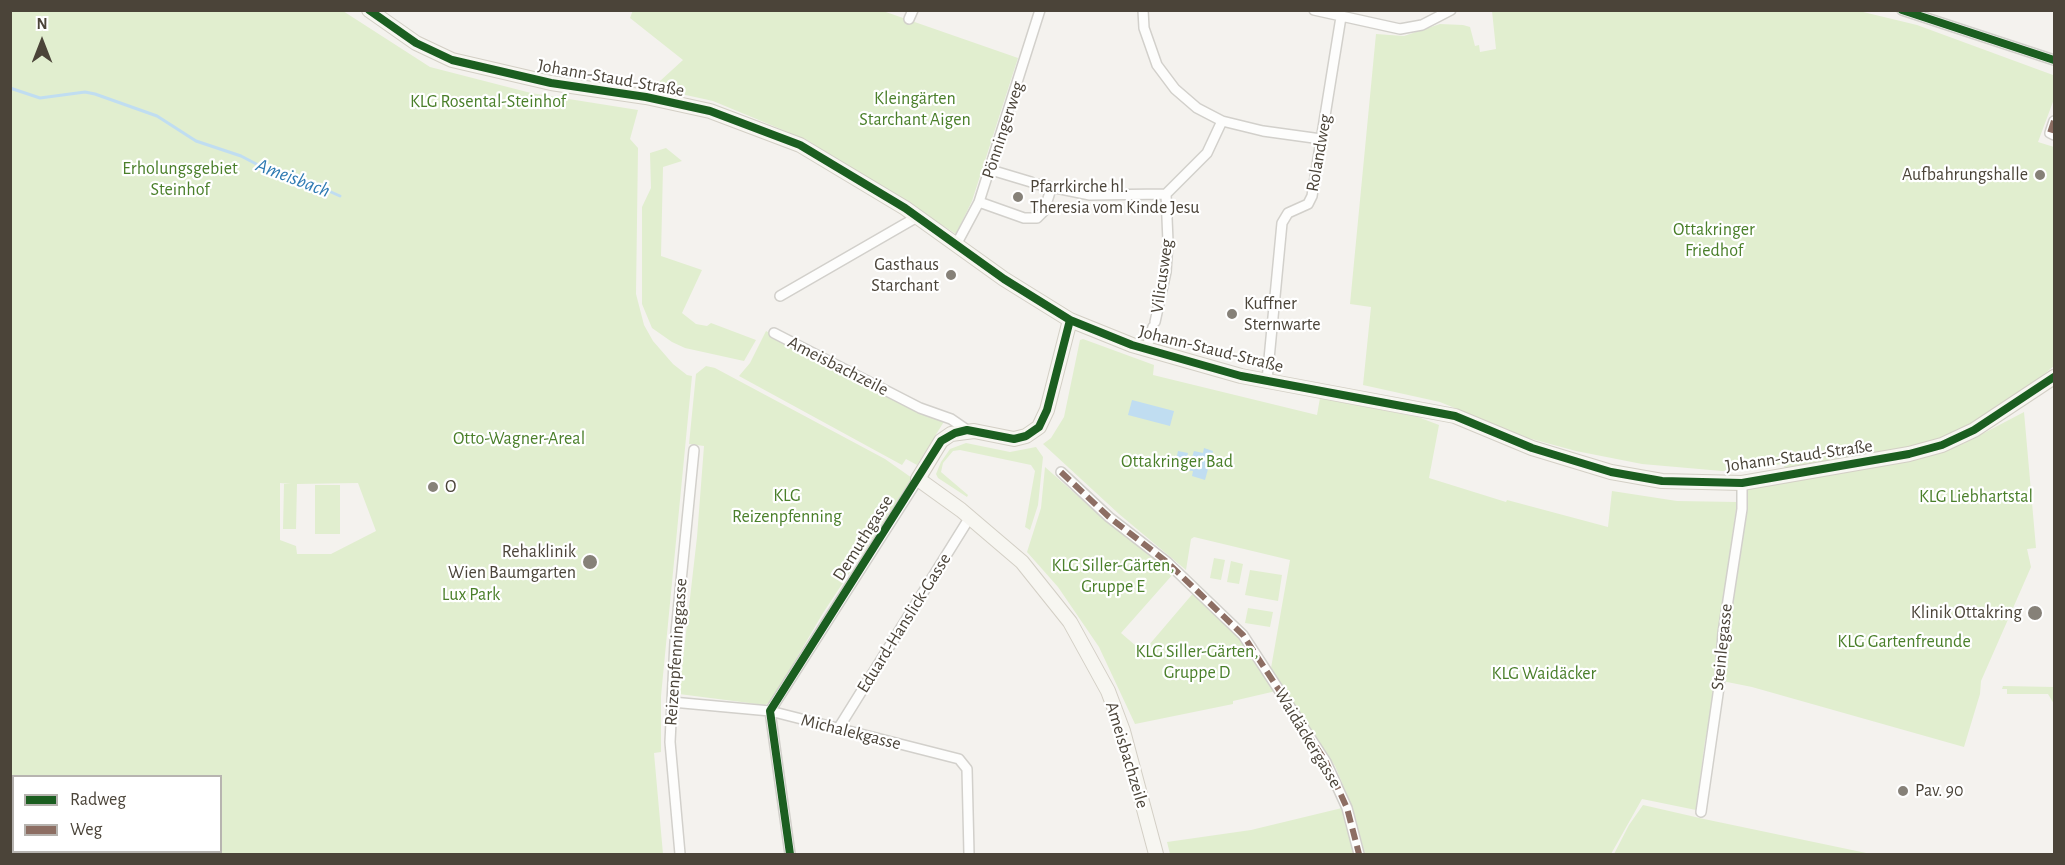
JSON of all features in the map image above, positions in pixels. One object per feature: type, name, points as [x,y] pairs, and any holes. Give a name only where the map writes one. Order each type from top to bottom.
[{"type":"street","name":"Johann-Staud-Straße","points":[[369,10],[416,43],[452,60],[551,83],[660,99],[710,111],[759,128],[811,151],[917,217],[1004,279],[1070,320],[1146,350],[1216,370],[1437,411],[1478,423],[1565,460],[1611,472],[1662,481],[1742,483],[1910,454],[1942,445],[2003,414],[2055,378]]},
{"type":"street","name":"Pönningerweg","points":[[956,245],[979,201],[991,170],[1040,10]]},
{"type":"street","points":[[1143,10],[1146,37],[1157,65],[1166,78],[1197,108],[1222,121],[1263,131],[1321,139]]},
{"type":"street","points":[[1314,10],[1379,27],[1408,29],[1451,10]]},
{"type":"street","points":[[1902,10],[2055,60]]},
{"type":"street","name":"Rolandweg","points":[[1267,380],[1282,223],[1286,215],[1305,206],[1311,199],[1341,17]]},
{"type":"street","points":[[991,170],[1051,189],[1090,195],[1166,194],[1207,153],[1222,121]]},
{"type":"street","points":[[2055,121],[2050,133],[2055,135]]},
{"type":"street","points":[[979,201],[1024,219],[1037,218],[1044,210],[1051,189]]},
{"type":"street","name":"Vilicusweg","points":[[1146,350],[1166,272],[1168,242],[1166,194]]},
{"type":"street","points":[[780,296],[917,217]]},
{"type":"street","points":[[967,430],[1014,439],[1032,433],[1039,427],[1047,410],[1070,320]]},
{"type":"street","name":"Ameisbachzeile","points":[[774,333],[920,408],[951,419],[967,430]]},
{"type":"street","name":"Demuthgasse","points":[[770,711],[941,441],[955,433],[967,430]]},
{"type":"street","name":"Reizenpfenninggasse","points":[[680,855],[670,742],[694,450]]},
{"type":"street","name":"Waidäckergasse","points":[[1061,472],[1109,517],[1167,562],[1242,635],[1326,762],[1343,798],[1359,855]]},
{"type":"street","name":"Ameisbachzeile","points":[[918,479],[970,518],[1031,573],[1052,597],[1090,656],[1123,730],[1156,855]]},
{"type":"street","name":"Steinlegasse","points":[[1701,812],[1719,687],[1723,633],[1742,509],[1742,483]]},
{"type":"street","name":"Eduard-Hanslick-Gasse","points":[[838,729],[970,518]]},
{"type":"street","name":"Michalekgasse","points":[[672,702],[770,711],[959,759],[967,769],[969,855]]},
{"type":"street","points":[[770,711],[790,855]]},
{"type":"green space","name":"Kleingärten Starchant Aigen","points":[[633,10],[883,11],[1018,58],[972,201],[956,234],[807,140],[713,101],[654,88],[653,83],[660,81],[683,60],[630,18]]},
{"type":"green space","points":[[10,11],[343,11],[430,67],[531,93],[638,110],[630,139],[638,148],[636,294],[644,325],[653,341],[673,364],[687,375],[692,376],[661,696],[661,752],[654,753],[663,854],[11,854]],"holes":[[[280,483],[291,484],[284,484],[283,529],[296,529],[297,484],[358,483],[376,531],[331,554],[297,554],[296,546],[280,540]]]},
{"type":"green space","name":"Ottakringer Friedhof","points":[[1492,11],[1859,11],[1917,25],[2053,75],[2054,99],[2038,142],[2054,147],[2054,366],[2003,407],[1939,439],[1904,448],[1786,469],[1782,464],[1722,471],[1642,464],[1576,451],[1528,438],[1440,402],[1363,385],[1371,307],[1350,304],[1376,34],[1404,36],[1440,24],[1463,25],[1470,27],[1475,46],[1479,45],[1480,52],[1496,49]]},
{"type":"green space","points":[[666,148],[682,161],[663,167],[661,256],[702,270],[682,313],[696,324],[707,326],[711,323],[756,340],[744,361],[685,348],[672,342],[652,328],[642,304],[642,207],[651,188],[650,153]]},
{"type":"green space","points":[[766,331],[850,376],[945,420],[917,465],[906,459],[902,465],[739,376],[750,363]]},
{"type":"green space","name":"KLG Waidäcker","points":[[1083,339],[1154,365],[1153,375],[1317,415],[1320,398],[1418,417],[1439,425],[1429,478],[1506,502],[1507,500],[1608,527],[1612,491],[1677,501],[1737,502],[1718,638],[1714,681],[1717,687],[1705,741],[1696,810],[1642,799],[1611,854],[1365,854],[1351,804],[1335,766],[1271,668],[1290,560],[1194,537],[1191,539],[1186,570],[1119,514],[1043,444],[1051,438],[1064,417],[1080,340]]},
{"type":"green space","name":"KLG Reizenpfenning","points":[[706,366],[715,368],[885,459],[912,478],[823,613],[772,700],[765,705],[679,694],[697,537],[704,446],[689,444],[696,374]]},
{"type":"green space","name":"KLG Gartenfreunde","points":[[2024,412],[2036,548],[2027,549],[2031,567],[1981,681],[1980,694],[1964,747],[1752,687],[1722,681],[1726,632],[1746,488],[1942,451],[1965,443]]},
{"type":"green space","points":[[966,443],[1010,452],[1036,447],[1043,457],[1038,505],[1030,530],[1025,527],[1035,471],[1031,465],[960,450],[953,451],[943,463],[941,472],[968,495],[967,497],[938,478],[936,474],[950,449]]},
{"type":"green space","points":[[1045,467],[1097,513],[1174,573],[1121,633],[1143,652],[1195,591],[1235,631],[1276,691],[1233,701],[1233,704],[1135,724],[1099,647],[1058,587],[1027,552],[1041,508]]},
{"type":"green space","points":[[315,485],[340,485],[340,534],[315,534]]},
{"type":"green space","points":[[1214,558],[1225,560],[1221,580],[1210,578]]},
{"type":"green space","points":[[1231,561],[1243,564],[1239,584],[1227,582]]},
{"type":"green space","points":[[1250,570],[1282,575],[1278,601],[1245,595]]},
{"type":"green space","points":[[1248,608],[1273,612],[1270,627],[1245,623]]},
{"type":"green space","points":[[2003,686],[2054,687],[2054,704],[2048,694],[2007,694],[2007,689],[2002,689]]},
{"type":"green space","points":[[1643,805],[1871,854],[1614,854],[1629,825]]},
{"type":"green space","points":[[1342,808],[1355,854],[1170,854],[1167,842],[1251,830]]},
{"type":"water","points":[[1132,400],[1174,411],[1170,426],[1128,415]]},
{"type":"water","points":[[1204,448],[1213,451],[1205,480],[1192,476],[1193,471],[1174,469],[1178,451],[1188,453],[1187,458],[1191,460],[1194,451],[1203,453]]},
{"type":"waterway","name":"Ameisbach","points":[[10,88],[40,98],[85,92],[95,94],[157,116],[196,141],[241,156],[262,167],[306,181],[340,196]]},
{"type":"marked path","points":[[2054,121],[2050,133],[2054,135]]},
{"type":"marked path","points":[[1061,472],[1109,517],[1167,562],[1243,635],[1326,762],[1347,808],[1359,854]]},
{"type":"cycle path","points":[[369,10],[416,43],[452,60],[551,83],[646,97],[710,111],[800,145],[905,208],[1004,279],[1070,320],[1132,345],[1241,376],[1455,416],[1532,448],[1611,472],[1662,481],[1742,483],[1909,454],[1942,445],[1974,430],[2054,377]]},
{"type":"cycle path","points":[[1902,10],[2054,60]]},
{"type":"cycle path","points":[[790,854],[770,711],[941,441],[955,433],[967,430],[1014,439],[1026,436],[1039,427],[1047,410],[1070,320]]},
{"type":"place","name":"Aufbahrungshalle","points":[[2040,175]]},
{"type":"place","name":"Pfarrkirche hl. Theresia vom Kinde Jesu","points":[[1018,197]]},
{"type":"place","name":"Gasthaus Starchant","points":[[951,275]]},
{"type":"place","name":"Kuffner Sternwarte","points":[[1232,314]]},
{"type":"place","name":"O","points":[[433,487]]},
{"type":"place","name":"Rehaklinik Wien Baumgarten","points":[[590,562]]},
{"type":"place","name":"Klinik Ottakring","points":[[2035,613]]},
{"type":"place","name":"Pav. 90","points":[[1903,791]]},
{"type":"park label","name":"KLG Rosental-Steinhof","points":[[488,102]]},
{"type":"park label","name":"Erholungsgebiet Steinhof","points":[[180,180]]},
{"type":"park label","name":"Otto-Wagner-Areal","points":[[519,439]]},
{"type":"park label","name":"Ottakringer Bad","points":[[1177,462]]},
{"type":"park label","name":"KLG Liebhartstal","points":[[1976,497]]},
{"type":"park label","name":"KLG Siller-Gärten, Gruppe E","points":[[1113,576]]},
{"type":"park label","name":"Lux Park","points":[[471,595]]},
{"type":"park label","name":"KLG Siller-Gärten, Gruppe D","points":[[1197,662]]}]
